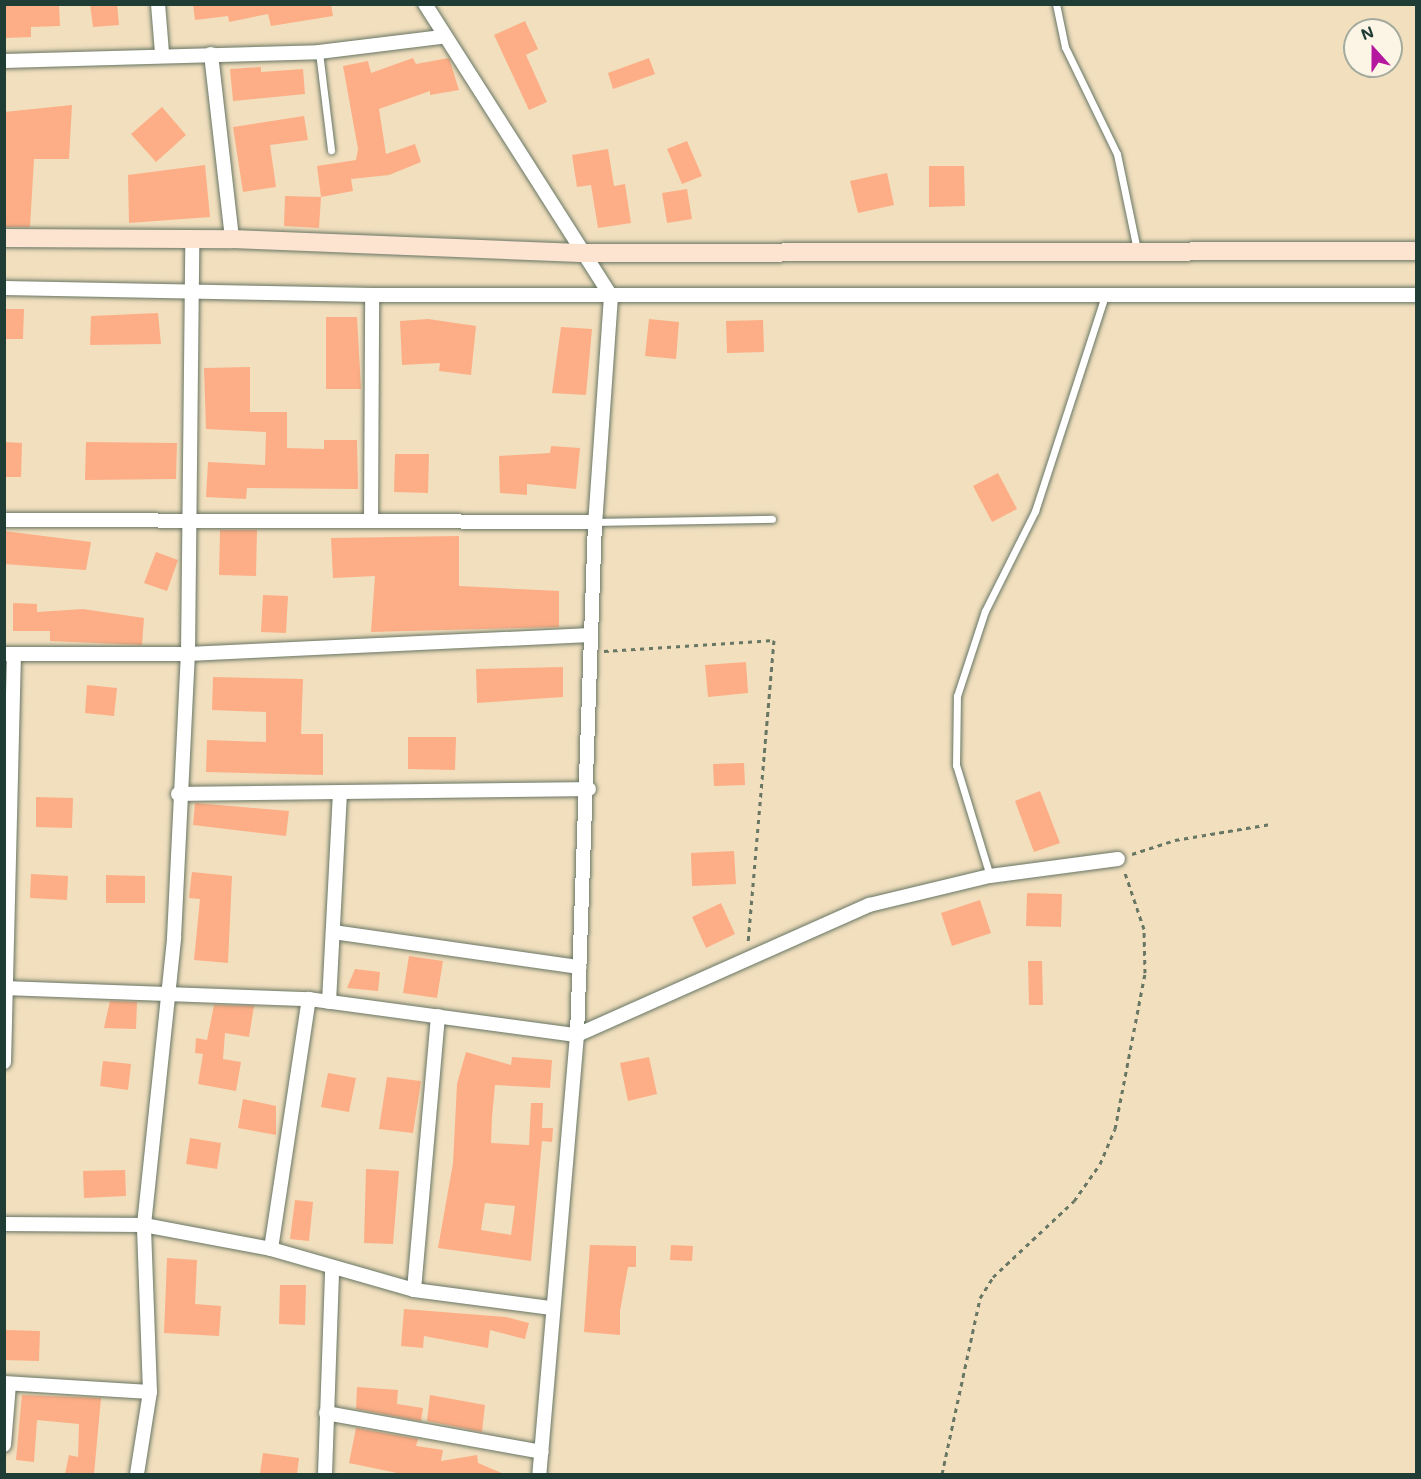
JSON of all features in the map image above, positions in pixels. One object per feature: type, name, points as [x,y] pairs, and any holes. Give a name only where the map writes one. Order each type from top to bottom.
[{"type":"street","points":[[158,4],[162,53]]},
{"type":"street","points":[[425,4],[442,37],[580,253],[611,296],[595,522],[590,651],[589,789],[578,1035],[550,1308],[539,1474]]},
{"type":"street","points":[[4,61],[162,53],[319,52],[442,37]]},
{"type":"street","points":[[211,54],[232,239]]},
{"type":"street","points":[[4,238],[232,239],[580,253],[1416,251]]},
{"type":"street","points":[[137,1474],[150,1392],[144,1225],[170,992],[178,794],[188,654],[192,239]]},
{"type":"street","points":[[4,288],[191,294],[372,295],[1416,295]]},
{"type":"street","points":[[372,295],[372,521]]},
{"type":"street","points":[[4,520],[595,522]]},
{"type":"street","points":[[4,1062],[9,654],[188,654],[591,635]]},
{"type":"street","points":[[178,794],[340,795],[589,789]]},
{"type":"street","points":[[329,1002],[340,795]]},
{"type":"street","points":[[6,988],[170,992],[309,999],[578,1035],[869,905],[990,876],[1118,859]]},
{"type":"street","points":[[333,932],[580,967]]},
{"type":"street","points":[[271,1249],[309,999]]},
{"type":"street","points":[[414,1290],[438,1016]]},
{"type":"street","points":[[4,1224],[144,1225],[271,1249],[332,1270],[414,1290],[550,1308]]},
{"type":"street","points":[[325,1474],[332,1270]]},
{"type":"street","points":[[4,1445],[7,1384],[150,1392]]},
{"type":"street","points":[[326,1413],[542,1452]]},
{"type":"lane","points":[[1056,4],[1065,46],[1118,154],[1137,250]]},
{"type":"lane","points":[[319,52],[331,150]]},
{"type":"lane","points":[[990,876],[956,765],[957,696],[985,611],[1035,511],[1105,295]]},
{"type":"lane","points":[[595,522],[772,519]]},
{"type":"path","points":[[590,651],[774,640],[747,959]]},
{"type":"path","points":[[942,1474],[980,1298],[993,1277],[1081,1192],[1115,1129],[1140,1015],[1145,962],[1138,906],[1118,859],[1175,840],[1270,824]]},
{"type":"building","points":[[4,4],[59,4],[60,26],[31,27],[31,37],[4,38]]},
{"type":"building","points":[[90,4],[117,4],[119,25],[93,27]]},
{"type":"building","points":[[193,4],[331,4],[333,16],[271,26],[268,14],[229,22],[228,16],[195,20]]},
{"type":"building","points":[[525,21],[538,49],[526,55],[547,102],[529,110],[494,35]]},
{"type":"building","points":[[413,58],[416,64],[449,58],[459,90],[430,95],[430,91],[379,109],[386,154],[415,144],[421,162],[389,175],[351,179],[353,191],[321,197],[317,166],[356,160],[358,149],[343,66],[368,61],[371,73]]},
{"type":"building","points":[[649,58],[655,74],[613,89],[608,73]]},
{"type":"building","points":[[261,67],[261,72],[303,69],[305,94],[233,101],[230,69]]},
{"type":"building","points":[[72,105],[69,159],[34,159],[30,227],[4,227],[4,112]]},
{"type":"building","points":[[162,107],[186,135],[156,162],[131,134]]},
{"type":"building","points":[[304,116],[308,140],[270,145],[276,187],[243,192],[233,127]]},
{"type":"building","points":[[687,141],[702,176],[682,184],[667,149]]},
{"type":"building","points":[[608,149],[614,186],[625,184],[631,223],[598,228],[591,185],[577,187],[572,155]]},
{"type":"building","points":[[205,165],[210,217],[129,223],[128,175]]},
{"type":"building","points":[[929,166],[964,166],[965,206],[929,207]]},
{"type":"building","points":[[887,173],[894,205],[858,213],[850,181]]},
{"type":"building","points":[[687,189],[692,219],[667,223],[662,193]]},
{"type":"building","points":[[285,196],[321,197],[319,228],[284,226]]},
{"type":"building","points":[[4,309],[24,309],[23,339],[4,339]]},
{"type":"building","points":[[158,313],[161,344],[90,345],[91,316]]},
{"type":"building","points":[[326,317],[357,317],[361,389],[326,389]]},
{"type":"building","points":[[428,319],[476,326],[471,375],[439,371],[440,363],[402,365],[400,321]]},
{"type":"building","points":[[649,319],[679,322],[676,359],[645,356]]},
{"type":"building","points":[[763,320],[764,352],[727,353],[726,321]]},
{"type":"building","points":[[561,327],[592,329],[586,395],[552,393]]},
{"type":"building","points":[[250,367],[250,412],[287,412],[287,448],[324,449],[324,440],[357,440],[358,489],[247,488],[246,499],[206,497],[208,462],[265,465],[266,432],[206,429],[204,368]]},
{"type":"building","points":[[4,442],[22,443],[21,477],[4,477]]},
{"type":"building","points":[[86,442],[177,443],[176,479],[85,480]]},
{"type":"building","points":[[551,446],[580,448],[576,489],[527,484],[527,495],[500,493],[499,456],[550,453]]},
{"type":"building","points":[[395,454],[429,454],[428,493],[394,492]]},
{"type":"building","points":[[998,473],[1017,509],[992,522],[973,486]]},
{"type":"building","points":[[220,530],[257,530],[256,576],[219,575]]},
{"type":"building","points":[[4,531],[91,542],[86,570],[4,564]]},
{"type":"building","points":[[459,536],[459,586],[559,591],[559,627],[371,632],[375,576],[333,578],[331,538]]},
{"type":"building","points":[[156,552],[178,560],[167,591],[144,583]]},
{"type":"building","points":[[263,595],[288,596],[286,633],[261,632]]},
{"type":"building","points":[[13,603],[37,604],[37,612],[83,609],[144,618],[142,645],[50,641],[50,631],[13,631]]},
{"type":"building","points":[[746,662],[748,693],[708,697],[705,665]]},
{"type":"building","points":[[563,667],[563,697],[477,703],[476,669]]},
{"type":"building","points":[[213,677],[303,679],[301,734],[323,734],[323,775],[206,772],[207,740],[266,742],[266,712],[212,710]]},
{"type":"building","points":[[87,685],[117,688],[114,716],[85,713]]},
{"type":"building","points":[[408,737],[456,737],[455,770],[408,769]]},
{"type":"building","points":[[744,763],[745,785],[714,786],[713,764]]},
{"type":"building","points":[[1040,791],[1060,843],[1034,852],[1015,801]]},
{"type":"building","points":[[36,797],[73,798],[72,828],[36,827]]},
{"type":"building","points":[[195,803],[289,811],[286,836],[193,825]]},
{"type":"building","points":[[734,851],[736,884],[692,886],[691,853]]},
{"type":"building","points":[[192,872],[232,876],[228,963],[194,960],[200,899],[189,898]]},
{"type":"building","points":[[31,874],[68,876],[67,900],[30,898]]},
{"type":"building","points":[[106,875],[145,876],[145,903],[106,903]]},
{"type":"building","points":[[1027,893],[1062,894],[1061,927],[1026,926]]},
{"type":"building","points":[[980,900],[991,933],[952,946],[941,913]]},
{"type":"building","points":[[721,903],[735,934],[706,948],[692,917]]},
{"type":"building","points":[[409,956],[443,961],[437,998],[403,993]]},
{"type":"building","points":[[1028,961],[1042,961],[1043,1005],[1029,1005]]},
{"type":"building","points":[[355,969],[380,972],[378,991],[347,988]]},
{"type":"building","points":[[110,1001],[137,1002],[136,1029],[104,1028]]},
{"type":"building","points":[[214,1005],[254,1006],[249,1037],[225,1033],[223,1059],[241,1062],[236,1091],[198,1084],[203,1054],[195,1053],[196,1038],[207,1040]]},
{"type":"building","points":[[466,1052],[511,1065],[512,1057],[552,1060],[550,1088],[495,1085],[491,1143],[529,1145],[531,1103],[543,1103],[542,1128],[553,1128],[552,1142],[542,1141],[531,1261],[438,1248],[453,1163],[457,1084]],"holes":[[[485,1203],[515,1206],[511,1235],[481,1230]]]},
{"type":"building","points":[[649,1057],[657,1094],[628,1101],[620,1063]]},
{"type":"building","points":[[103,1061],[131,1064],[128,1090],[100,1086]]},
{"type":"building","points":[[328,1073],[356,1078],[349,1112],[321,1107]]},
{"type":"building","points":[[387,1077],[421,1081],[413,1133],[379,1129]]},
{"type":"building","points":[[243,1099],[276,1106],[276,1135],[238,1128]]},
{"type":"building","points":[[190,1138],[221,1143],[217,1169],[186,1164]]},
{"type":"building","points":[[366,1169],[399,1171],[393,1244],[364,1243]]},
{"type":"building","points":[[125,1170],[126,1196],[84,1198],[83,1171]]},
{"type":"building","points":[[295,1200],[313,1202],[309,1241],[290,1239]]},
{"type":"building","points":[[590,1245],[636,1246],[636,1267],[628,1267],[620,1311],[620,1335],[584,1332]]},
{"type":"building","points":[[671,1245],[693,1246],[692,1261],[670,1260]]},
{"type":"building","points":[[167,1258],[197,1260],[195,1304],[221,1306],[219,1336],[164,1333]]},
{"type":"building","points":[[280,1285],[306,1285],[305,1325],[279,1324]]},
{"type":"building","points":[[404,1309],[506,1317],[529,1323],[525,1339],[490,1330],[488,1348],[424,1336],[423,1348],[401,1346]]},
{"type":"building","points":[[6,1330],[40,1331],[39,1361],[4,1360]]},
{"type":"building","points":[[357,1387],[398,1390],[397,1404],[423,1408],[421,1421],[356,1409]]},
{"type":"building","points":[[22,1395],[101,1398],[94,1474],[65,1474],[69,1455],[78,1457],[79,1424],[37,1420],[34,1462],[16,1460]]},
{"type":"building","points":[[430,1395],[485,1405],[482,1432],[427,1421]]},
{"type":"building","points":[[356,1428],[418,1439],[416,1446],[443,1450],[441,1461],[477,1455],[478,1463],[504,1474],[402,1474],[349,1463]]},
{"type":"building","points":[[263,1453],[299,1458],[297,1474],[260,1474]]}]
